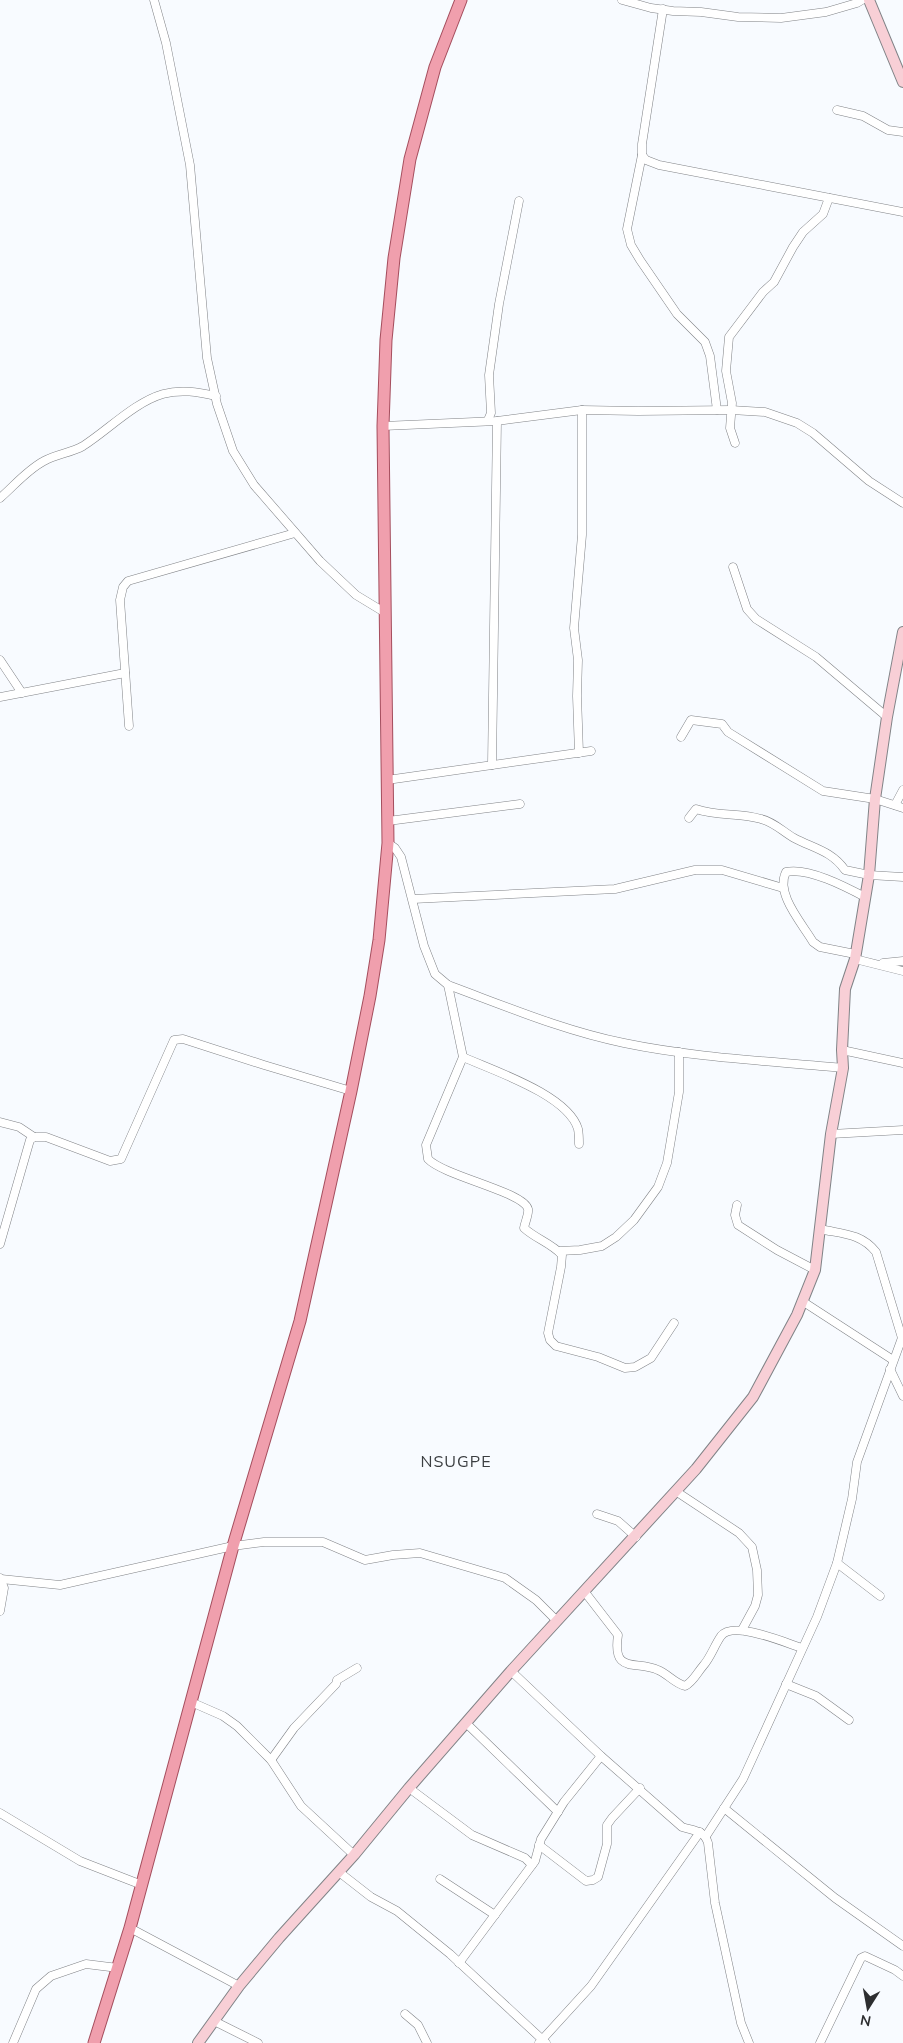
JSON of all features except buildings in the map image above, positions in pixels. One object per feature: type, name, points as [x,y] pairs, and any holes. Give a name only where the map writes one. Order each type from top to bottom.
[{"type":"main road","points":[[94,2043],[130,1928],[233,1546],[300,1321],[370,996],[379,940],[388,843],[383,426],[386,340],[394,258],[410,159],[435,67],[461,0]]},
{"type":"street","points":[[154,0],[166,43],[190,165],[207,358],[232,451],[254,485],[294,533],[356,595],[384,612]]},
{"type":"street","points":[[622,0],[664,9],[738,17],[781,18],[826,12],[862,0]]},
{"type":"street","points":[[868,0],[887,49],[903,82]]},
{"type":"street","points":[[664,9],[642,155],[627,229],[628,237],[640,260],[677,314],[705,342],[710,356],[717,410]]},
{"type":"street","points":[[837,110],[863,116],[888,130],[903,132]]},
{"type":"street","points":[[642,155],[646,160],[659,165],[903,212]]},
{"type":"street","points":[[735,443],[730,428],[732,403],[726,371],[729,337],[763,292],[774,282],[792,247],[803,232],[824,214],[829,198]]},
{"type":"street","points":[[488,420],[492,413],[490,375],[499,304],[519,201]]},
{"type":"street","points":[[0,498],[39,464],[81,447],[145,401],[162,394],[180,391],[194,391],[216,396]]},
{"type":"street","points":[[383,426],[497,420],[582,410],[638,412],[731,410],[765,412],[796,423],[813,433],[868,482],[903,503]]},
{"type":"street","points":[[579,752],[578,660],[574,628],[582,535],[582,410]]},
{"type":"street","points":[[492,765],[497,420]]},
{"type":"street","points":[[129,726],[120,600],[123,587],[128,581],[294,533]]},
{"type":"street","points":[[733,567],[747,609],[756,619],[816,658],[887,717]]},
{"type":"street","points":[[198,2043],[239,1986],[286,1930],[354,1855],[409,1788],[511,1671],[677,1492],[752,1397],[797,1315],[815,1270],[831,1134],[843,1068],[845,989],[855,956],[870,874],[875,800],[887,717],[903,632]]},
{"type":"street","points":[[0,660],[22,693]]},
{"type":"street","points":[[0,697],[125,673]]},
{"type":"street","points":[[680,737],[691,720],[722,724],[728,732],[823,791],[899,806],[903,790]]},
{"type":"street","points":[[387,780],[591,751]]},
{"type":"street","points":[[388,821],[520,804]]},
{"type":"street","points":[[689,818],[696,809],[710,814],[759,818],[776,825],[804,843],[826,851],[845,870],[903,877]]},
{"type":"street","points":[[388,843],[396,848],[401,857],[424,946],[435,974],[448,985],[577,1030],[623,1043],[679,1052],[843,1068]]},
{"type":"street","points":[[413,899],[616,889],[685,872],[706,870],[722,870],[783,888]]},
{"type":"street","points":[[865,896],[834,881],[793,870],[786,872],[782,881],[784,895],[813,942],[820,946],[903,971]]},
{"type":"street","points":[[876,964],[903,961]]},
{"type":"street","points":[[448,985],[463,1057],[426,1144],[428,1159],[441,1169],[513,1196],[528,1208],[524,1228],[562,1254],[562,1267],[548,1333],[550,1340],[556,1346],[598,1357],[626,1368],[635,1367],[650,1358],[674,1323]]},
{"type":"street","points":[[0,1122],[19,1127],[34,1137],[46,1137],[110,1161],[121,1159],[172,1042],[178,1038],[351,1091]]},
{"type":"street","points":[[842,1050],[903,1063]]},
{"type":"street","points":[[559,1251],[602,1246],[616,1237],[634,1220],[658,1187],[667,1163],[679,1092],[679,1052]]},
{"type":"street","points":[[463,1057],[550,1096],[567,1111],[578,1128],[579,1144]]},
{"type":"street","points":[[831,1134],[903,1130]]},
{"type":"street","points":[[0,1244],[27,1145],[34,1137]]},
{"type":"street","points":[[737,1206],[738,1225],[777,1250],[815,1270]]},
{"type":"street","points":[[339,1872],[371,1897],[397,1911],[459,1963],[542,2042],[591,1986],[744,1779],[817,1617],[837,1563],[852,1499],[857,1462],[902,1336],[880,1263],[873,1248],[861,1238],[820,1229]]},
{"type":"street","points":[[802,1301],[893,1360]]},
{"type":"street","points":[[890,1369],[903,1396]]},
{"type":"street","points":[[677,1492],[740,1533],[752,1547],[757,1570],[758,1595],[755,1606],[742,1630]]},
{"type":"street","points":[[597,1514],[618,1521],[636,1536]]},
{"type":"street","points":[[0,1611],[4,1588],[1,1579],[60,1585],[233,1546],[264,1542],[323,1542],[365,1560],[420,1553],[505,1578],[536,1600],[557,1622]]},
{"type":"street","points":[[837,1563],[880,1596]]},
{"type":"street","points":[[584,1591],[618,1635],[617,1652],[622,1660],[630,1666],[650,1667],[661,1671],[677,1684],[685,1686],[690,1684],[710,1659],[721,1635],[727,1631],[742,1630],[802,1648]]},
{"type":"street","points":[[271,1760],[294,1728],[336,1684],[337,1680],[357,1668]]},
{"type":"street","points":[[511,1671],[601,1756],[640,1788],[682,1827],[703,1834],[708,1843],[715,1903],[741,2023],[749,2043]]},
{"type":"street","points":[[786,1684],[816,1696],[849,1720]]},
{"type":"street","points":[[192,1702],[223,1716],[237,1726],[271,1760],[301,1806],[354,1855]]},
{"type":"street","points":[[466,1723],[558,1812]]},
{"type":"street","points":[[459,1963],[535,1861],[538,1845],[558,1812],[601,1756]]},
{"type":"street","points":[[409,1788],[472,1835],[525,1858],[532,1865]]},
{"type":"street","points":[[538,1845],[586,1881],[593,1880],[598,1877],[607,1844],[607,1825],[640,1788]]},
{"type":"street","points":[[724,1808],[835,1898],[903,1946]]},
{"type":"street","points":[[0,1813],[80,1861],[142,1885]]},
{"type":"street","points":[[440,1879],[495,1915]]},
{"type":"street","points":[[130,1928],[239,1986]]},
{"type":"street","points":[[820,2043],[861,1958],[865,1956],[895,1970],[903,1976]]},
{"type":"street","points":[[12,2043],[30,2002],[42,1982],[58,1972],[86,1964],[118,1968]]},
{"type":"street","points":[[405,2014],[418,2026],[427,2043]]},
{"type":"street","points":[[214,2021],[258,2043]]},
{"type":"district","name":"NSUGPE","points":[[456,1461]]}]
